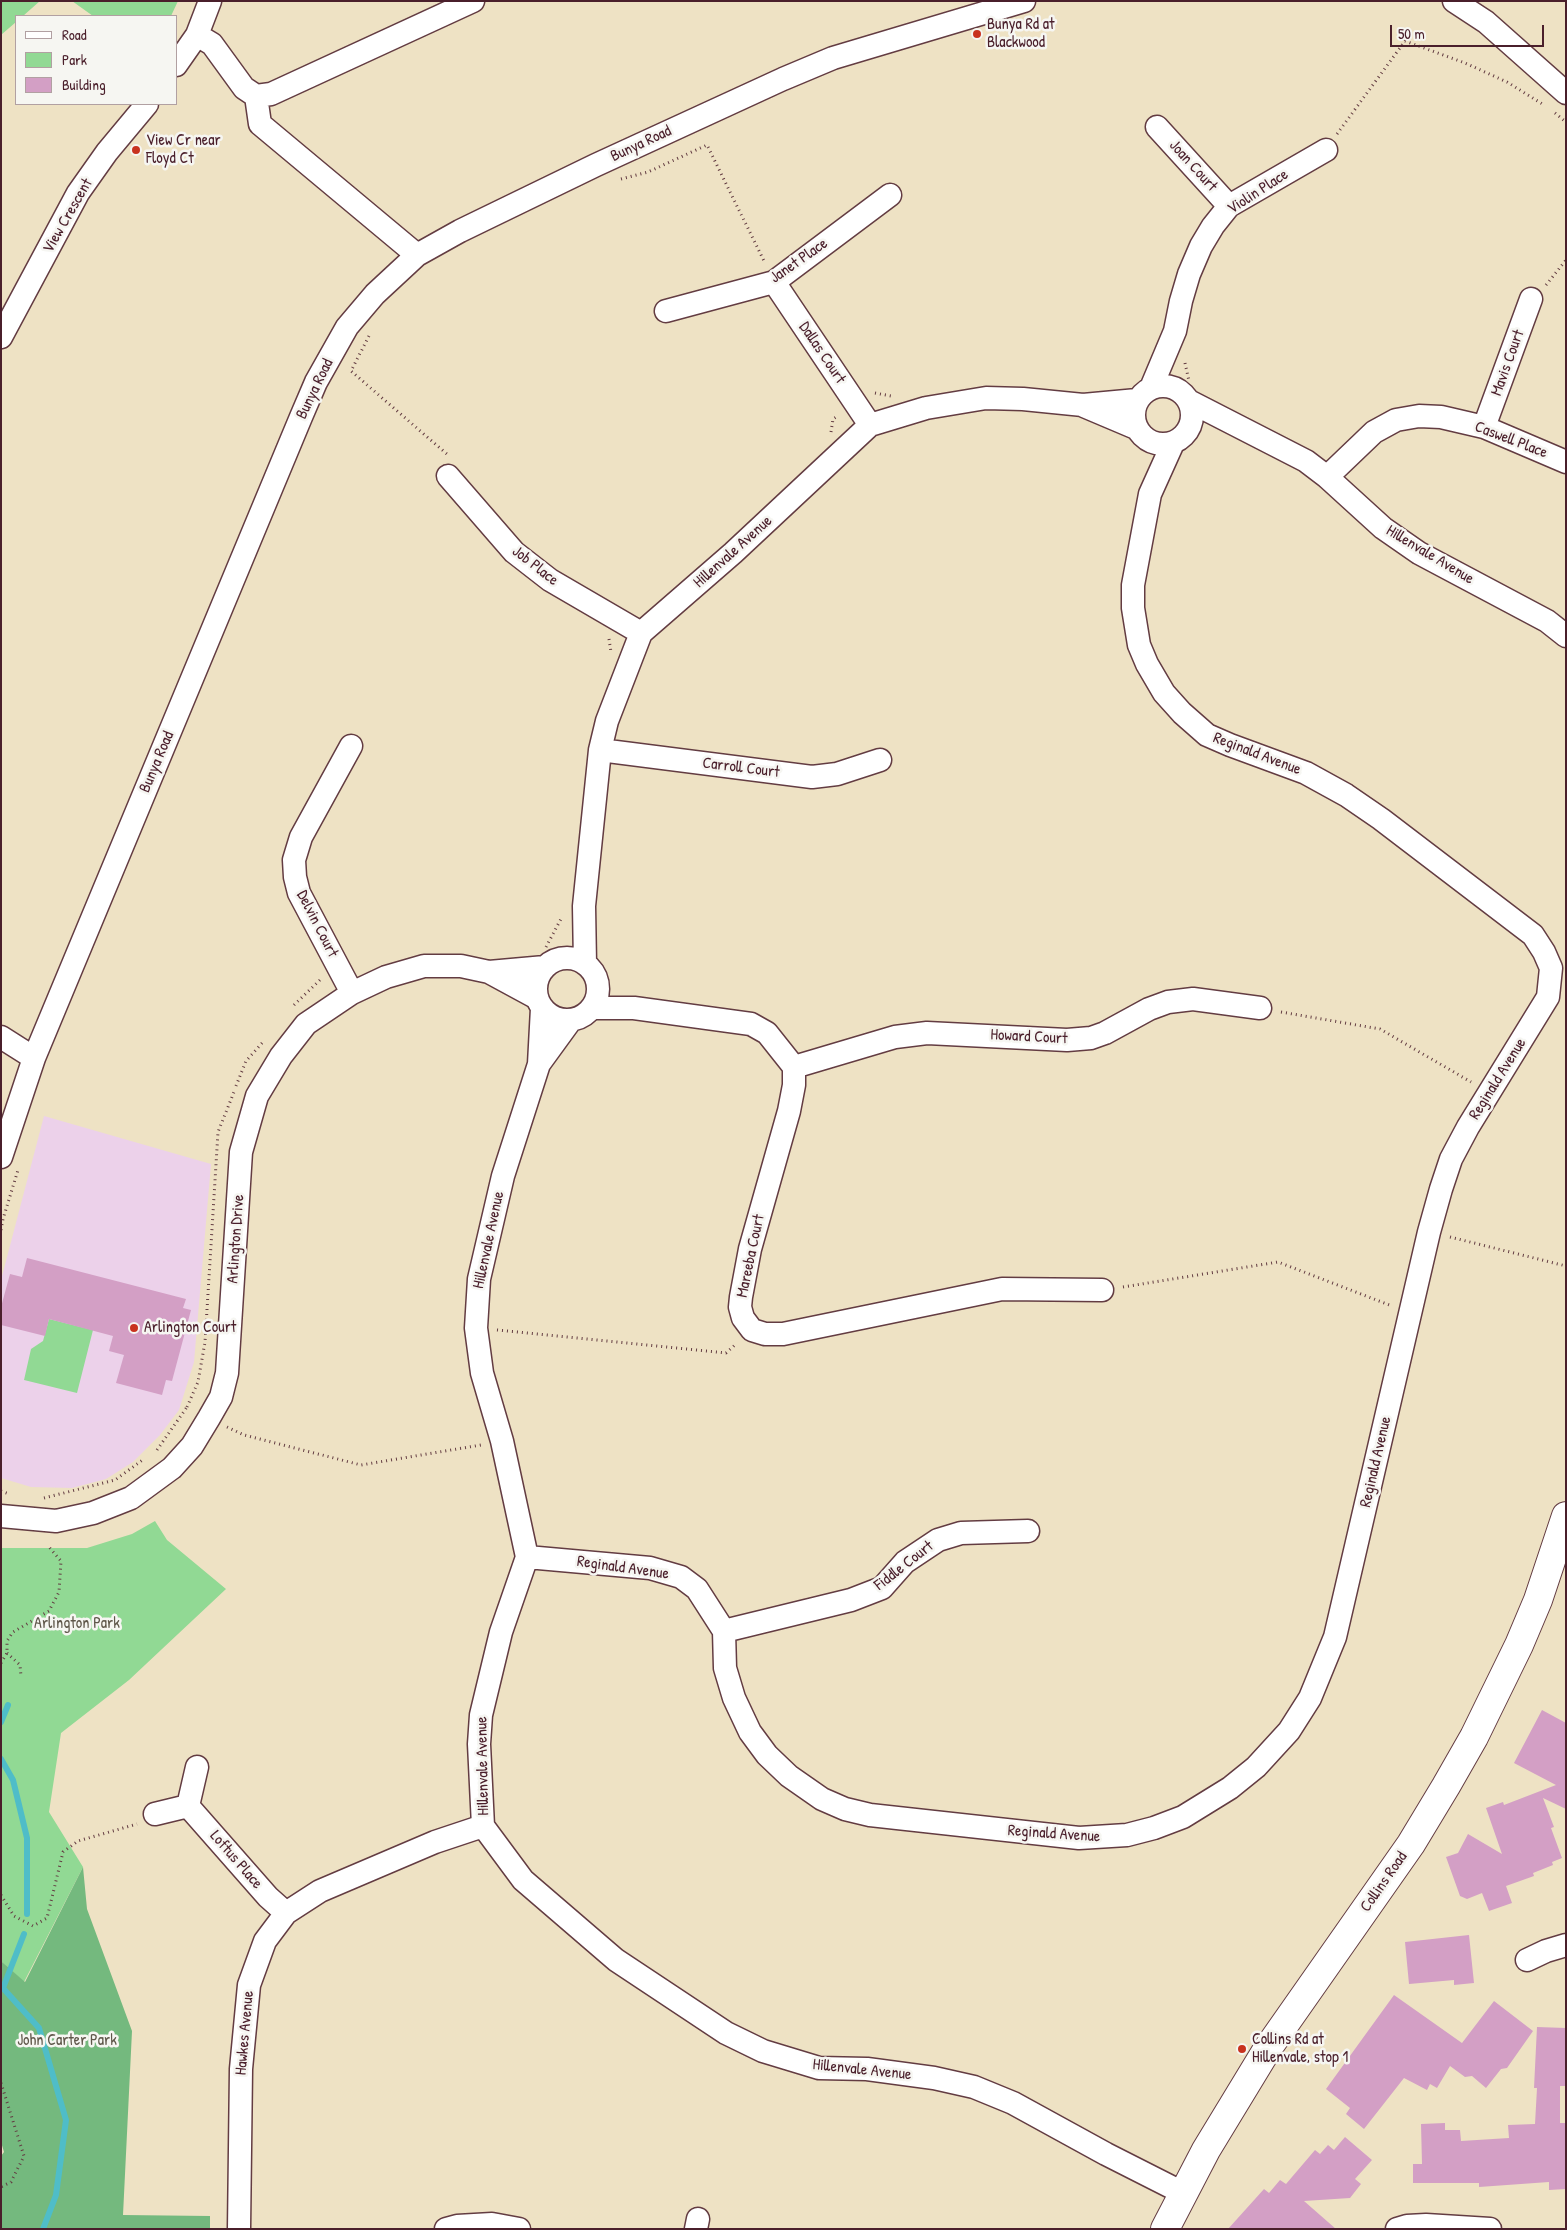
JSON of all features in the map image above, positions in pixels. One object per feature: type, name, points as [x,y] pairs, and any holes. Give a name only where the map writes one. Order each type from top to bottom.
[{"type":"main road","name":"Collins Road","points":[[1165,2229],[1229,2110],[1268,2048],[1411,1844],[1474,1737],[1560,1556],[1566,1516]]},
{"type":"street","points":[[178,62],[198,35],[210,1]]},
{"type":"street","points":[[198,35],[212,44],[244,88],[256,96],[271,94],[473,1]]},
{"type":"street","name":"Bunya Road","points":[[11,1160],[34,1058],[316,382],[347,327],[375,294],[417,255],[596,165],[784,79],[833,58],[1024,1]]},
{"type":"street","points":[[1454,1],[1486,22],[1566,93]]},
{"type":"street","points":[[256,96],[260,124],[417,255]]},
{"type":"street","name":"View Crescent","points":[[1,337],[78,193],[107,152],[146,105]]},
{"type":"street","name":"Joan Court","points":[[1157,126],[1229,206]]},
{"type":"street","name":"Violin Place","points":[[1187,392],[1175,341],[1180,300],[1201,246],[1229,206],[1326,150]]},
{"type":"street","name":"Janet Place","points":[[666,311],[774,282],[890,194]]},
{"type":"street","name":"Dallas Court","points":[[774,282],[870,425]]},
{"type":"street","name":"Mavis Court","points":[[1484,427],[1531,299]]},
{"type":"street","name":"Violin Place","points":[[1144,394],[1175,341]]},
{"type":"street","points":[[1169,386],[1187,392],[1192,410],[1190,427],[1180,439],[1174,443],[1158,444],[1141,434],[1133,415],[1144,394],[1169,386]]},
{"type":"street","name":"Hillenvale Avenue","points":[[1187,392],[1250,432],[1306,461],[1327,477],[1383,528],[1419,553],[1547,622],[1566,636]]},
{"type":"street","name":"Hillenvale Avenue","points":[[548,959],[575,909],[600,750],[608,721],[642,633],[733,553],[870,425],[926,408],[986,398],[1022,399],[1083,405],[1144,394]]},
{"type":"street","name":"Hillenvale Avenue","points":[[1083,405],[1141,434]]},
{"type":"street","name":"Caswell Place","points":[[1327,477],[1374,432],[1396,420],[1419,416],[1440,417],[1484,427],[1566,462]]},
{"type":"street","name":"Hillenvale Avenue","points":[[1190,427],[1250,432]]},
{"type":"street","name":"Reginald Avenue","points":[[1141,434],[1150,494]]},
{"type":"street","name":"Reginald Avenue","points":[[527,1557],[650,1568],[681,1577],[697,1589],[724,1631],[725,1668],[734,1698],[750,1732],[767,1755],[789,1776],[816,1795],[845,1809],[870,1815],[1079,1838],[1127,1835],[1183,1817],[1230,1788],[1256,1767],[1290,1731],[1310,1698],[1335,1637],[1429,1232],[1451,1159],[1489,1092],[1548,997],[1551,968],[1540,943],[1533,935],[1381,819],[1346,795],[1306,773],[1208,735],[1182,713],[1164,693],[1147,664],[1139,645],[1133,608],[1136,566],[1150,494],[1174,443]]},
{"type":"street","name":"Job Place","points":[[448,476],[514,552],[550,580],[642,633]]},
{"type":"street","name":"Delvin Court","points":[[351,746],[301,837],[294,860],[295,877],[299,892],[352,993]]},
{"type":"street","name":"Carroll Court","points":[[600,750],[812,777],[837,774],[880,760]]},
{"type":"street","name":"Hillenvale Avenue","points":[[575,909],[586,964]]},
{"type":"street","points":[[548,959],[577,960],[586,964],[594,974],[598,986],[597,998],[592,1008],[582,1016],[571,1020],[555,1018],[540,1003],[536,987],[539,976],[548,959]]},
{"type":"street","name":"Arlington Drive","points":[[489,972],[548,959]]},
{"type":"street","name":"Arlington Drive","points":[[1,1516],[56,1520],[93,1513],[131,1498],[172,1468],[192,1446],[221,1397],[227,1373],[241,1152],[257,1096],[281,1056],[306,1024],[352,993],[386,977],[424,966],[460,966],[489,972],[540,1003]]},
{"type":"street","points":[[598,986],[634,1008]]},
{"type":"street","name":"Howard Court","points":[[794,1067],[895,1038],[927,1033],[1067,1040],[1091,1038],[1105,1033],[1149,1009],[1176,1001],[1193,999],[1260,1008]]},
{"type":"street","name":"Hillenvale Avenue","points":[[540,1003],[539,1064],[503,1176],[478,1279],[476,1328],[482,1373],[502,1441],[527,1557],[501,1632],[481,1715],[479,1744],[484,1826],[523,1880],[616,1960],[726,2033],[763,2051],[819,2068],[867,2069],[934,2078],[974,2087],[1013,2103],[1106,2154],[1183,2193]]},
{"type":"street","points":[[592,1008],[634,1008],[751,1024],[767,1032],[794,1067]]},
{"type":"street","name":"Hillenvale Avenue","points":[[539,1064],[571,1020]]},
{"type":"street","points":[[1,1037],[34,1058]]},
{"type":"street","name":"Mareeba Court","points":[[752,1330],[743,1318],[740,1307],[741,1297],[753,1240],[789,1111],[794,1085],[794,1067]]},
{"type":"street","points":[[752,1330],[765,1334],[783,1334],[1002,1289],[1102,1290]]},
{"type":"street","name":"Fiddle Court","points":[[724,1631],[851,1600],[882,1588],[905,1562],[938,1540],[961,1533],[1028,1531]]},
{"type":"street","points":[[155,1814],[188,1806],[197,1767]]},
{"type":"street","name":"Loftus Place","points":[[188,1806],[268,1897],[286,1913]]},
{"type":"street","name":"Hawkes Avenue","points":[[239,2229],[240,2078],[249,1984],[264,1941],[286,1913],[320,1892],[435,1842],[484,1826]]},
{"type":"street","points":[[1527,1960],[1546,1951],[1566,1945]]},
{"type":"street","points":[[446,2229],[456,2226],[492,2224],[519,2229]]},
{"type":"street","points":[[1397,2229],[1407,2226],[1426,2225],[1490,2229]]},
{"type":"path","points":[[1326,150],[1405,41],[1465,63],[1513,85],[1552,110],[1566,122]]},
{"type":"path","points":[[596,165],[607,182],[648,172],[707,145],[774,282]]},
{"type":"path","points":[[1531,299],[1566,260]]},
{"type":"path","points":[[374,329],[351,371],[450,456],[448,476]]},
{"type":"path","points":[[1175,341],[1184,352],[1187,392]]},
{"type":"path","points":[[830,440],[833,420],[872,392],[899,398]]},
{"type":"path","points":[[609,660],[611,652],[608,640],[622,622]]},
{"type":"path","points":[[548,959],[546,948],[575,909]]},
{"type":"path","points":[[288,1012],[299,998],[315,986],[335,961]]},
{"type":"path","points":[[1260,1008],[1380,1029],[1489,1092]]},
{"type":"path","points":[[40,1500],[52,1495],[115,1480],[156,1451],[186,1407],[198,1382],[205,1342],[218,1132],[246,1061],[270,1033]]},
{"type":"path","points":[[1,1230],[11,1160]]},
{"type":"path","points":[[1429,1232],[1566,1266]]},
{"type":"path","points":[[1102,1290],[1278,1262],[1411,1313]]},
{"type":"path","points":[[476,1328],[726,1353],[752,1330]]},
{"type":"path","points":[[186,1407],[244,1435],[362,1465],[502,1441]]},
{"type":"path","points":[[1,1662],[7,1653],[7,1641],[13,1632],[49,1611],[59,1592],[61,1561],[49,1547]]},
{"type":"path","points":[[7,1653],[20,1665],[21,1676]]},
{"type":"path","points":[[1,1895],[14,1916],[33,1926],[47,1918],[63,1852],[78,1841],[145,1822],[155,1814]]},
{"type":"path","points":[[1,2083],[24,2156],[11,2182],[1,2187]]},
{"type":"shaded area","points":[[44,1116],[211,1164],[194,1362],[179,1410],[160,1435],[133,1462],[106,1479],[72,1488],[31,1487],[1,1478],[1,1280]]},
{"type":"green space","points":[[1,1],[40,1],[24,15],[15,15],[15,23],[1,35]]},
{"type":"green space","points":[[72,1],[178,1],[171,15],[92,15]]},
{"type":"green space","points":[[49,1319],[93,1330],[77,1393],[24,1380],[31,1349],[43,1341]]},
{"type":"green space","name":"Arlington Park","points":[[155,1521],[167,1540],[226,1589],[129,1680],[61,1733],[49,1812],[83,1867],[24,1982],[1,1961],[1,1548],[87,1548],[132,1534]]},
{"type":"green space","name":"John Carter Park","points":[[83,1867],[87,1909],[132,2031],[123,2215],[210,2216],[210,2229],[1,2229],[1,2156],[4,2152],[1,2142],[1,1961],[25,1982]]},
{"type":"building","name":"Arlington Court","points":[[27,1258],[186,1299],[183,1308],[191,1310],[172,1381],[166,1380],[162,1395],[116,1383],[124,1355],[109,1351],[113,1336],[49,1319],[45,1336],[1,1325],[1,1307],[10,1274],[22,1277]]},
{"type":"building","points":[[1542,1710],[1566,1723],[1566,1809],[1543,1798],[1554,1827],[1551,1828],[1562,1858],[1552,1862],[1553,1865],[1533,1873],[1534,1876],[1506,1886],[1512,1903],[1489,1911],[1482,1893],[1467,1899],[1460,1896],[1446,1857],[1458,1853],[1468,1834],[1502,1854],[1486,1808],[1503,1802],[1504,1805],[1556,1785],[1514,1763]]},
{"type":"building","points":[[1469,1935],[1474,1983],[1454,1985],[1454,1980],[1409,1984],[1405,1942]]},
{"type":"building","points":[[1394,1995],[1462,2043],[1494,2001],[1533,2031],[1507,2068],[1501,2069],[1486,2088],[1472,2076],[1465,2077],[1450,2066],[1437,2088],[1430,2084],[1427,2090],[1404,2078],[1364,2129],[1346,2114],[1350,2108],[1326,2089]]},
{"type":"building","points":[[1537,2027],[1566,2028],[1566,2086],[1560,2086],[1560,2123],[1566,2123],[1566,2189],[1549,2190],[1549,2182],[1479,2187],[1479,2183],[1413,2183],[1413,2164],[1422,2164],[1421,2124],[1445,2123],[1445,2130],[1460,2130],[1461,2141],[1509,2138],[1508,2125],[1535,2124],[1537,2088],[1534,2088]]},
{"type":"building","points":[[1345,2137],[1372,2160],[1355,2179],[1361,2184],[1350,2198],[1304,2201],[1336,2229],[1228,2229],[1264,2189],[1269,2193],[1280,2180],[1286,2184],[1315,2150],[1320,2154],[1328,2145],[1334,2150]]},
{"type":"waterway","points":[[1,1722],[8,1705]]},
{"type":"waterway","points":[[1,1759],[13,1780],[27,1838],[27,1914]]},
{"type":"waterway","points":[[3,1988],[24,1934]]},
{"type":"waterway","points":[[1,1986],[39,2028],[66,2120],[56,2195],[43,2229]]},
{"type":"place","name":"Bunya Rd at Blackwood","points":[[977,34]]},
{"type":"place","name":"View Cr near Floyd Ct","points":[[136,150]]},
{"type":"place","name":"Arlington Court","points":[[134,1328]]},
{"type":"place","name":"Collins Rd at Hillenvale, stop 1","points":[[1242,2049]]}]
